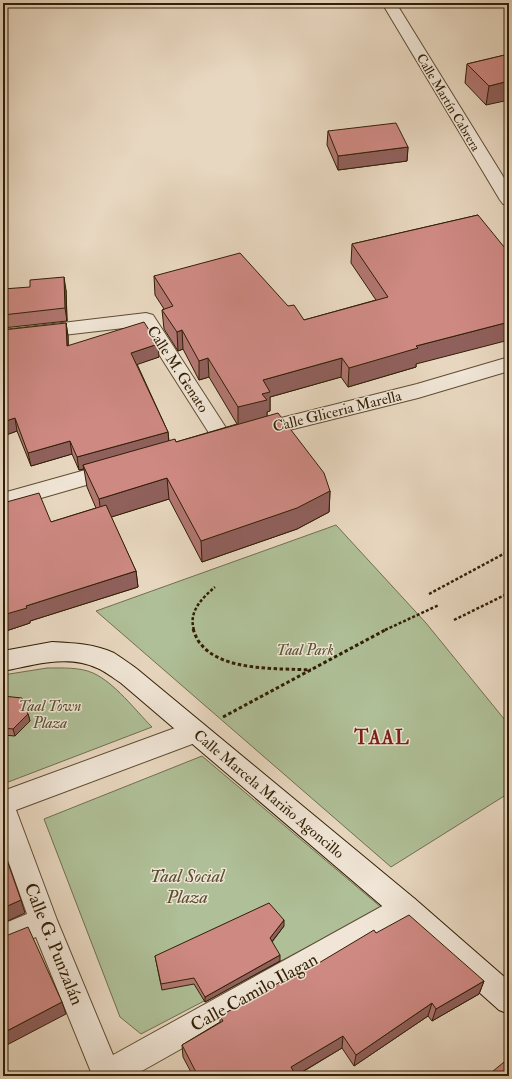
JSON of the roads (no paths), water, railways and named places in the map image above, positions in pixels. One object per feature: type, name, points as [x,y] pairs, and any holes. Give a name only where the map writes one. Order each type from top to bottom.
[{"type":"street","name":"Calle Martín Cabrera","points":[[389,3],[509,200]]},
{"type":"street","name":"Calle M. Genato","points":[[3,336],[146,319],[223,439]]},
{"type":"street","name":"Calle Gliceria Marella","points":[[201,446],[223,439],[418,391],[509,364]]},
{"type":"street","points":[[3,501],[132,465]]},
{"type":"street","name":"Calle Marcela Mariño Agoncillo","points":[[3,661],[52,652],[81,653],[104,660],[129,676],[405,908],[509,1000]]},
{"type":"street","points":[[3,803],[194,732]]},
{"type":"street","name":"Calle G. Punzalán","points":[[3,810],[43,920],[106,1076]]},
{"type":"street","name":"Calle Camilo Ilagan","points":[[106,1076],[405,908]]},
{"type":"street","points":[[3,938],[43,920]]},
{"type":"district","name":"TAAL","points":[[382,737]]},
{"type":"park label","name":"Taal Park","points":[[305,650]]},
{"type":"park label","name":"Taal Town Plaza","points":[[50,714]]},
{"type":"park label","name":"Taal Social Plaza","points":[[187,886]]}]
